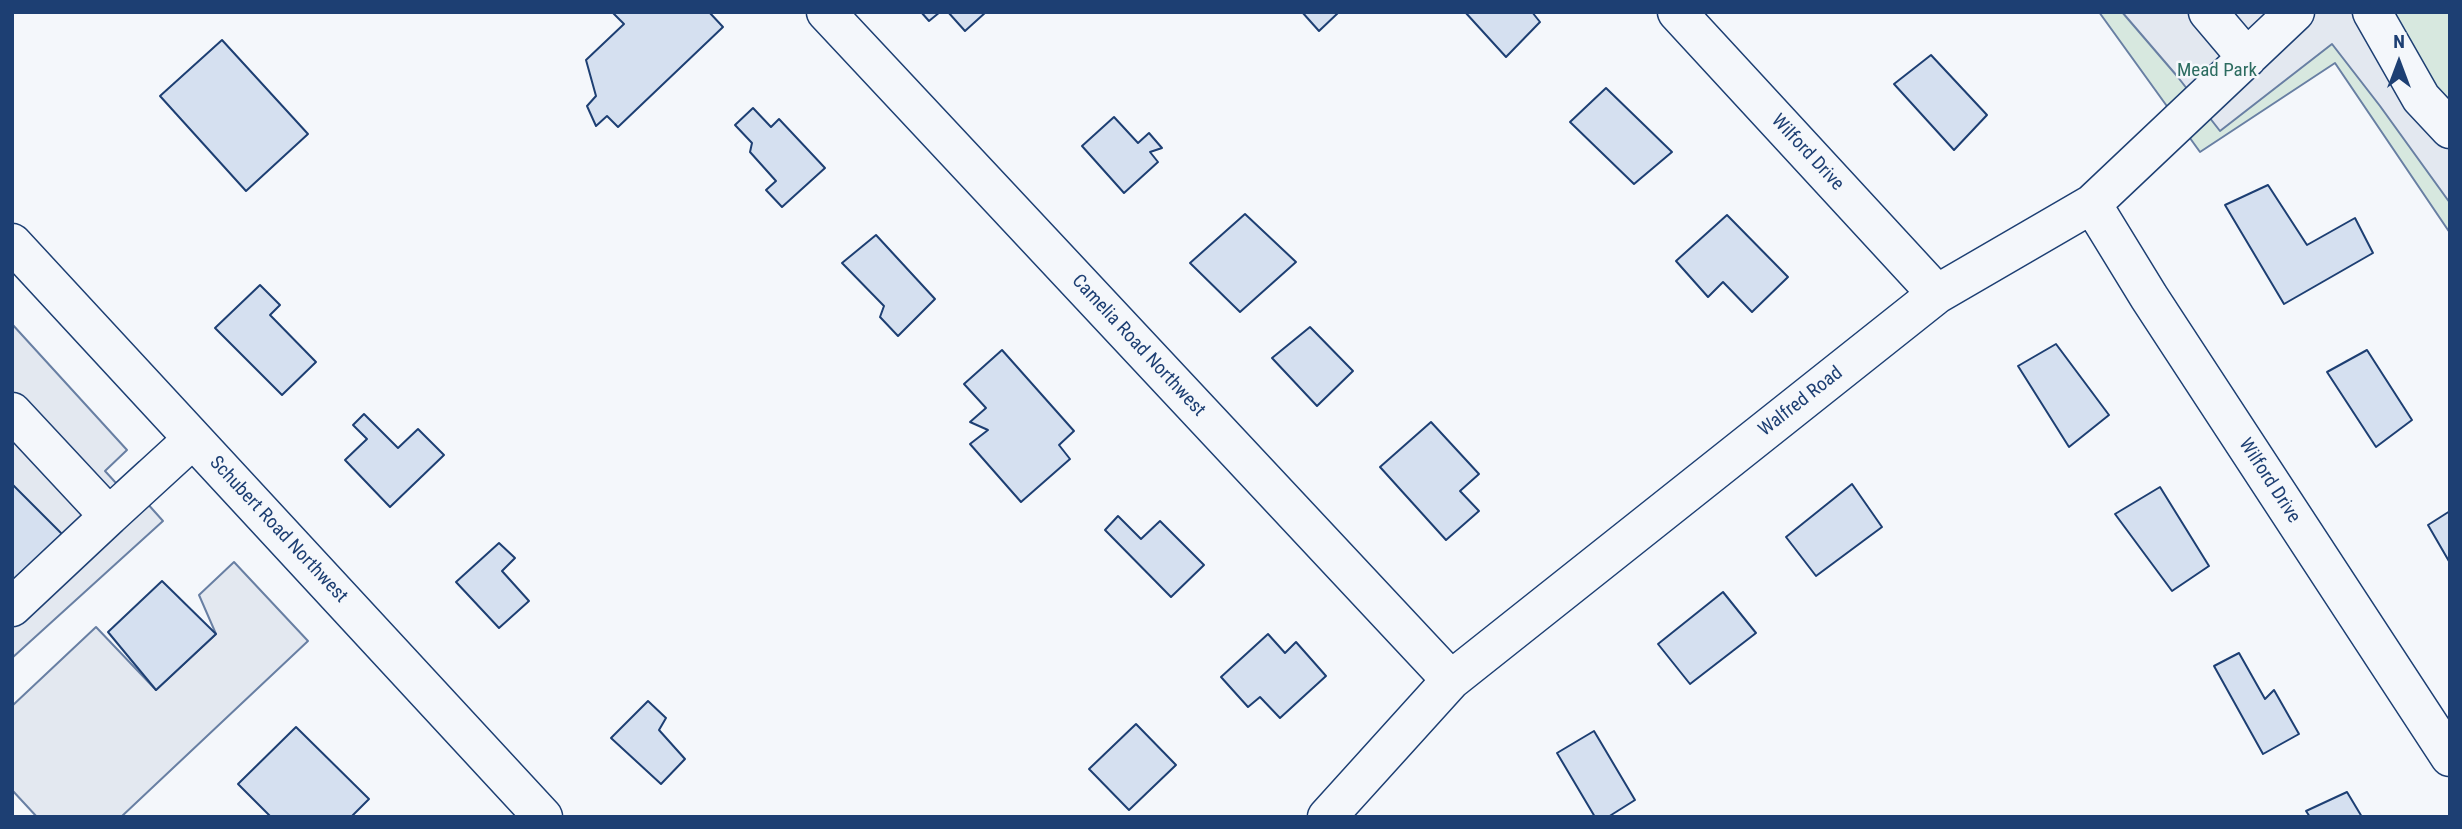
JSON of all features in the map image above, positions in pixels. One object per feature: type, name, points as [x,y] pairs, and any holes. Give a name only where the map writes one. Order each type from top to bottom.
[{"type":"street","name":"Camelia Road Northwest","points":[[826,12],[1451,680]]},
{"type":"street","name":"Wilford Drive","points":[[1677,12],[1937,294]]},
{"type":"street","points":[[2208,12],[2247,58]]},
{"type":"street","name":"Walfred Road","points":[[1327,817],[1451,680],[1937,294],[2092,204],[2295,12]]},
{"type":"street","points":[[2372,12],[2421,98],[2450,129]]},
{"type":"street","name":"Wilford Drive","points":[[2092,204],[2149,296],[2450,757]]},
{"type":"street","name":"Schubert Road Northwest","points":[[12,243],[543,817]]},
{"type":"street","points":[[12,412],[109,516]]},
{"type":"street","points":[[12,607],[193,439]]},
{"type":"green space","name":"Mead Park","points":[[2099,12],[2450,12],[2450,233],[2335,63],[2200,152]]},
{"type":"shaded area","name":"Mead Park","points":[[2122,12],[2392,12],[2450,120],[2450,203],[2332,44],[2220,131]]},
{"type":"shaded area","points":[[12,324],[127,450],[105,471],[116,483],[139,462],[162,487],[146,502],[163,521],[12,658]]},
{"type":"shaded area","points":[[234,562],[308,641],[121,817],[37,817],[12,790],[12,706],[96,627],[156,690],[216,634],[199,595]]},
{"type":"building","points":[[612,12],[709,12],[723,27],[618,127],[607,116],[596,126],[587,106],[596,96],[586,60],[624,24]]},
{"type":"building","points":[[921,12],[940,12],[929,21]]},
{"type":"building","points":[[948,12],[986,12],[965,31]]},
{"type":"building","points":[[1302,12],[1339,12],[1319,31]]},
{"type":"building","points":[[1465,12],[1532,12],[1540,22],[1506,57]]},
{"type":"building","points":[[222,40],[308,134],[246,191],[160,96]]},
{"type":"building","points":[[1931,55],[1987,115],[1954,150],[1894,84]]},
{"type":"building","points":[[1606,88],[1672,152],[1634,184],[1570,122]]},
{"type":"building","points":[[753,108],[771,127],[779,119],[825,168],[782,207],[766,190],[776,181],[750,152],[752,143],[735,125]]},
{"type":"building","points":[[1114,117],[1138,143],[1149,133],[1162,148],[1150,152],[1158,162],[1124,193],[1082,146]]},
{"type":"building","points":[[2268,185],[2307,245],[2355,218],[2373,253],[2284,304],[2225,205]]},
{"type":"building","points":[[1245,214],[1296,262],[1240,312],[1190,263]]},
{"type":"building","points":[[1727,215],[1788,277],[1752,312],[1723,282],[1708,297],[1676,261]]},
{"type":"building","points":[[876,235],[935,299],[898,336],[880,317],[884,306],[842,263]]},
{"type":"building","points":[[260,285],[280,305],[270,315],[316,362],[282,395],[215,328]]},
{"type":"building","points":[[1310,327],[1353,371],[1317,406],[1272,358]]},
{"type":"building","points":[[2056,344],[2109,415],[2069,447],[2018,366]]},
{"type":"building","points":[[1002,350],[1074,431],[1059,445],[1070,459],[1021,502],[970,444],[988,430],[970,422],[986,408],[964,384]]},
{"type":"building","points":[[2367,350],[2412,420],[2376,447],[2327,372]]},
{"type":"building","points":[[364,414],[398,448],[418,429],[444,455],[390,507],[345,460],[367,439],[353,425]]},
{"type":"building","points":[[1431,422],[1479,474],[1460,491],[1479,511],[1446,540],[1380,467]]},
{"type":"building","points":[[12,484],[67,539],[12,594]]},
{"type":"building","points":[[1852,484],[1882,527],[1816,576],[1786,537]]},
{"type":"building","points":[[2160,487],[2209,566],[2172,591],[2115,514]]},
{"type":"building","points":[[2450,511],[2450,563],[2428,525]]},
{"type":"building","points":[[1118,516],[1141,539],[1160,521],[1204,565],[1171,597],[1105,530]]},
{"type":"building","points":[[499,543],[515,558],[502,571],[529,601],[499,628],[456,582]]},
{"type":"building","points":[[162,581],[216,634],[156,690],[108,632]]},
{"type":"building","points":[[1723,592],[1756,633],[1690,684],[1658,644]]},
{"type":"building","points":[[1268,634],[1285,653],[1296,642],[1326,676],[1280,718],[1260,697],[1248,707],[1221,677]]},
{"type":"building","points":[[2239,653],[2265,699],[2274,690],[2299,734],[2263,754],[2214,666]]},
{"type":"building","points":[[648,701],[666,718],[659,730],[685,759],[661,784],[611,738]]},
{"type":"building","points":[[1136,724],[1176,765],[1129,810],[1089,769]]},
{"type":"building","points":[[296,727],[369,799],[351,817],[271,817],[238,784]]},
{"type":"building","points":[[1594,731],[1635,800],[1608,817],[1595,817],[1557,753]]},
{"type":"building","points":[[2347,792],[2362,817],[2310,817],[2306,811]]}]
